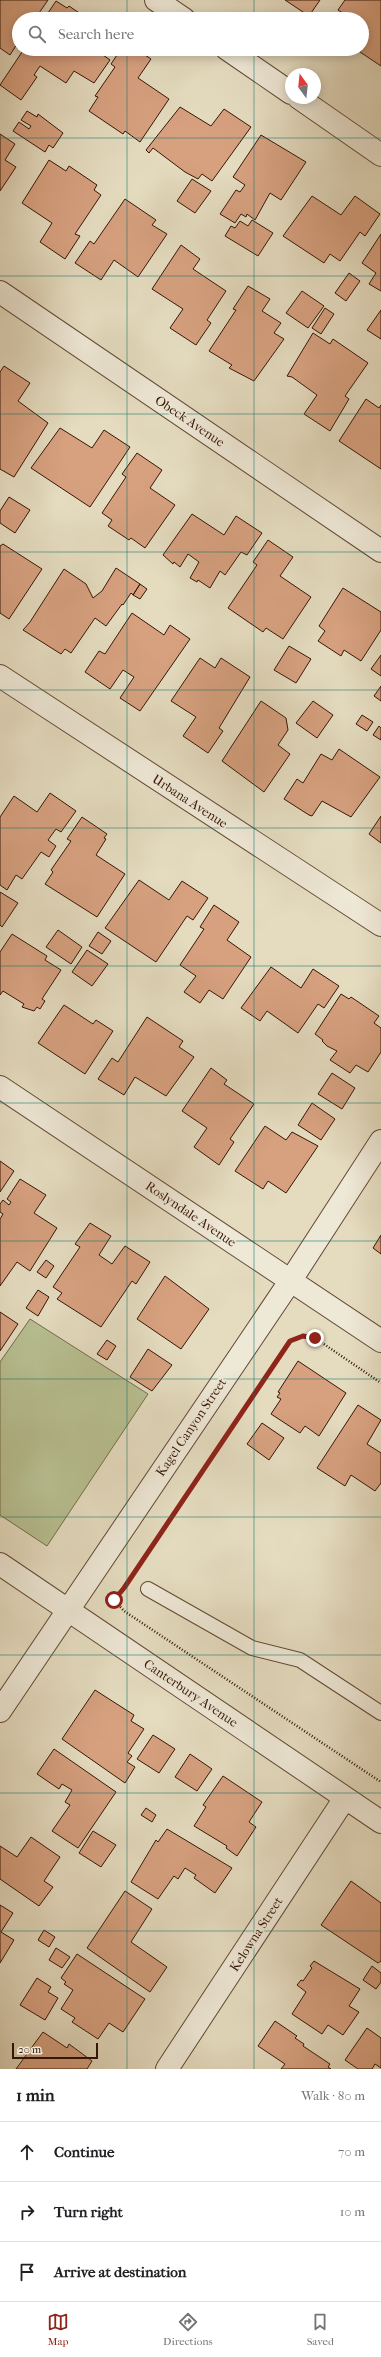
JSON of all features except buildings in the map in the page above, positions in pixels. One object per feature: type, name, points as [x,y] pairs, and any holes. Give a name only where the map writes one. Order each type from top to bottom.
[{"type":"street","points":[[156,0],[174,12]]},
{"type":"street","points":[[237,56],[285,89]]},
{"type":"street","points":[[307,104],[381,155]]},
{"type":"street","name":"Obeck Avenue","points":[[0,292],[381,551]]},
{"type":"street","name":"Urbana Avenue","points":[[0,676],[381,925]]},
{"type":"street","name":"Roslyndale Avenue","points":[[0,1087],[381,1341]]},
{"type":"street","name":"Kagel Canyon Street","points":[[0,1712],[67,1609],[291,1280],[381,1141]]},
{"type":"street","name":"Canterbury Avenue","points":[[0,1564],[381,1822]]},
{"type":"street","name":"Kelowna Street","points":[[167,2069],[345,1798]]},
{"type":"lane","points":[[148,1589],[252,1648],[300,1660],[381,1713]]},
{"type":"path","points":[[133,1575],[290,1341],[303,1336],[315,1338],[381,1383]]},
{"type":"path","points":[[129,1582],[114,1600],[124,1611],[381,1782]]},
{"type":"green space","points":[[30,1319],[148,1394],[47,1546],[0,1515],[0,1362]]},
{"type":"route","points":[[114,1600],[124,1588],[290,1341],[303,1336],[315,1338]]}]
